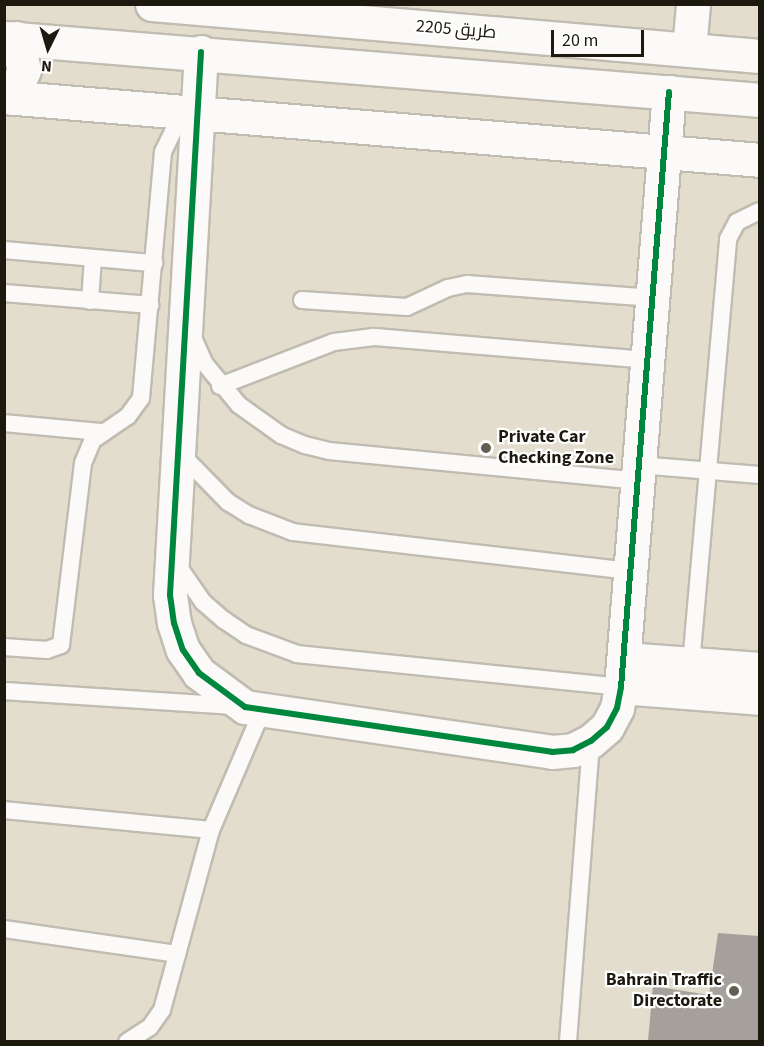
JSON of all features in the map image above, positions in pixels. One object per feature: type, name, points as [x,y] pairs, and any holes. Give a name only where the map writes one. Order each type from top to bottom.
[{"type":"street","name":"طريق 2205","points":[[152,4],[759,56]]},
{"type":"street","points":[[689,50],[693,4]]},
{"type":"street","points":[[759,100],[201,52],[10,38],[24,70],[8,98],[759,160]]},
{"type":"street","points":[[201,52],[170,595],[174,623],[183,650],[200,674],[254,709],[552,752],[573,750],[591,741],[607,727],[617,708],[623,673],[669,92]]},
{"type":"street","points":[[623,673],[691,664],[759,669]]},
{"type":"street","points":[[623,673],[759,698]]},
{"type":"lane","points":[[4,647],[47,650],[61,645],[86,451],[101,432],[128,416],[141,398],[163,152],[174,129],[196,115]]},
{"type":"lane","points":[[691,664],[729,239],[736,222],[759,211]]},
{"type":"lane","points":[[4,250],[154,263]]},
{"type":"lane","points":[[90,301],[93,258]]},
{"type":"lane","points":[[302,300],[407,307],[448,288],[467,284],[653,297]]},
{"type":"lane","points":[[4,293],[151,306]]},
{"type":"lane","points":[[185,315],[205,364],[220,386],[239,405],[281,435],[329,451],[639,473],[708,471],[759,475]]},
{"type":"lane","points":[[220,386],[334,342],[374,337],[647,360]]},
{"type":"lane","points":[[4,423],[101,432]]},
{"type":"lane","points":[[178,450],[209,487],[228,502],[249,515],[292,532],[631,571]]},
{"type":"lane","points":[[172,558],[203,602],[224,620],[246,635],[297,654],[623,673]]},
{"type":"lane","points":[[4,691],[254,709],[211,830],[162,1010],[150,1027],[127,1041]]},
{"type":"lane","points":[[568,1041],[591,741]]},
{"type":"lane","points":[[4,810],[211,830]]},
{"type":"lane","points":[[4,929],[177,954]]},
{"type":"building","name":"Bahrain Traffic Directorate","points":[[718,933],[759,936],[759,1041],[648,1041],[653,986],[709,995]]},
{"type":"cycle path","points":[[201,52],[170,595],[174,623],[183,650],[199,673],[245,707],[552,752],[573,750],[591,741],[607,727],[617,708],[621,687],[669,92]]},
{"type":"place","name":"Private Car Checking Zone","points":[[486,448]]},
{"type":"place","name":"Bahrain Traffic Directorate","points":[[734,991]]}]
